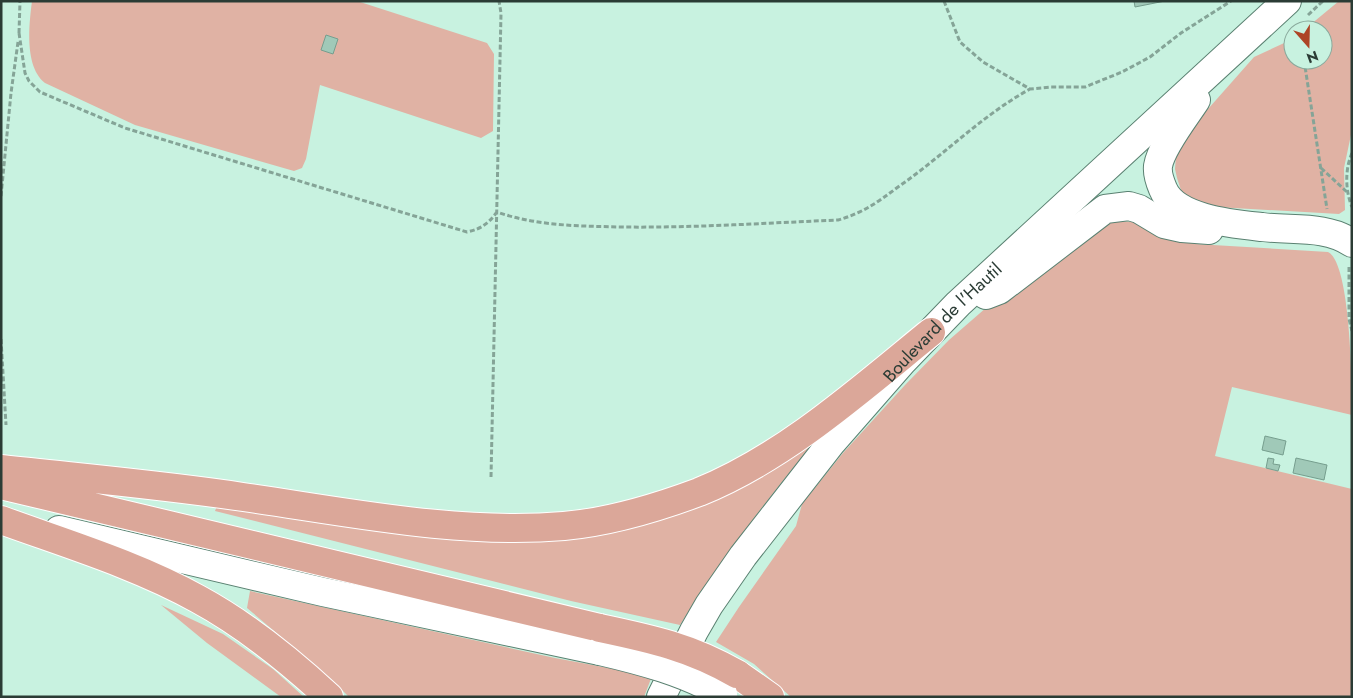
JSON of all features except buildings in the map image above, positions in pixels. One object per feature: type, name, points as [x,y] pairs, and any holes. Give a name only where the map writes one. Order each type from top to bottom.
[{"type":"main road","name":"Boulevard de l'Hautil","points":[[661,697],[680,657],[709,605],[762,529],[832,442],[931,332],[958,304],[1215,69],[1296,10]]},
{"type":"main road","points":[[1215,69],[1164,150],[1158,167],[1160,181],[1165,195],[1173,204],[1186,211],[1199,216],[1263,227]]},
{"type":"main road","points":[[958,304],[999,290],[1105,209],[1129,206],[1139,209],[1164,224],[1203,230],[1263,227],[1331,228],[1350,253]]},
{"type":"main road","points":[[1,469],[236,496],[446,525],[493,528],[567,526],[642,510],[700,491],[728,478],[758,462],[814,425],[931,332]]},
{"type":"main road","points":[[1,485],[600,640]]},
{"type":"main road","points":[[1,518],[323,592],[600,640],[675,645],[700,654],[729,688],[770,697]]},
{"type":"main road","points":[[1,518],[151,576],[198,599],[232,620],[270,648],[329,697]]},
{"type":"path","points":[[1,196],[19,33],[20,1]]},
{"type":"path","points":[[491,477],[501,13],[499,1]]},
{"type":"path","points":[[944,1],[960,42],[983,62],[1030,89]]},
{"type":"path","points":[[497,212],[520,220],[572,226],[649,227],[838,220],[866,210],[910,179],[1005,103],[1030,89],[1051,87],[1085,88],[1122,72],[1150,56],[1181,33],[1231,1]]},
{"type":"path","points":[[1296,10],[1323,1]]},
{"type":"path","points":[[19,33],[25,73],[34,88],[125,128],[467,232],[483,227],[490,222],[497,212]]},
{"type":"path","points":[[1306,70],[1331,228]]},
{"type":"path","points":[[1352,153],[1347,168],[1348,192],[1352,207]]},
{"type":"path","points":[[1321,168],[1348,192]]},
{"type":"path","points":[[1350,253],[1349,319],[1352,331]]},
{"type":"path","points":[[1,339],[6,425]]},
{"type":"shaded area","points":[[32,1],[357,1],[487,43],[494,54],[493,131],[481,138],[320,85],[306,159],[302,168],[294,171],[135,125],[45,83],[38,76],[29,45]]},
{"type":"shaded area","points":[[1339,1],[1352,1],[1352,130],[1344,168],[1345,210],[1339,214],[1199,206],[1182,193],[1175,169],[1176,156],[1193,126],[1254,57],[1283,44],[1283,70],[1333,70],[1333,20],[1316,20]]},
{"type":"shaded area","points":[[1115,221],[1135,222],[1196,244],[1328,252],[1336,261],[1346,301],[1349,328],[1352,415],[1232,387],[1215,456],[1352,489],[1352,697],[791,697],[754,664],[716,642],[796,526],[802,504],[843,453],[905,385],[949,340],[987,307],[1088,230]]},
{"type":"shaded area","points":[[805,443],[809,448],[742,534],[680,625],[571,601],[215,511],[217,506],[470,541],[525,542],[582,537],[637,527],[690,509]]},
{"type":"shaded area","points":[[250,591],[555,658],[652,676],[644,697],[349,697],[332,680],[247,608]]},
{"type":"shaded area","points":[[161,605],[223,634],[273,669],[304,697],[281,697],[207,643]]}]
